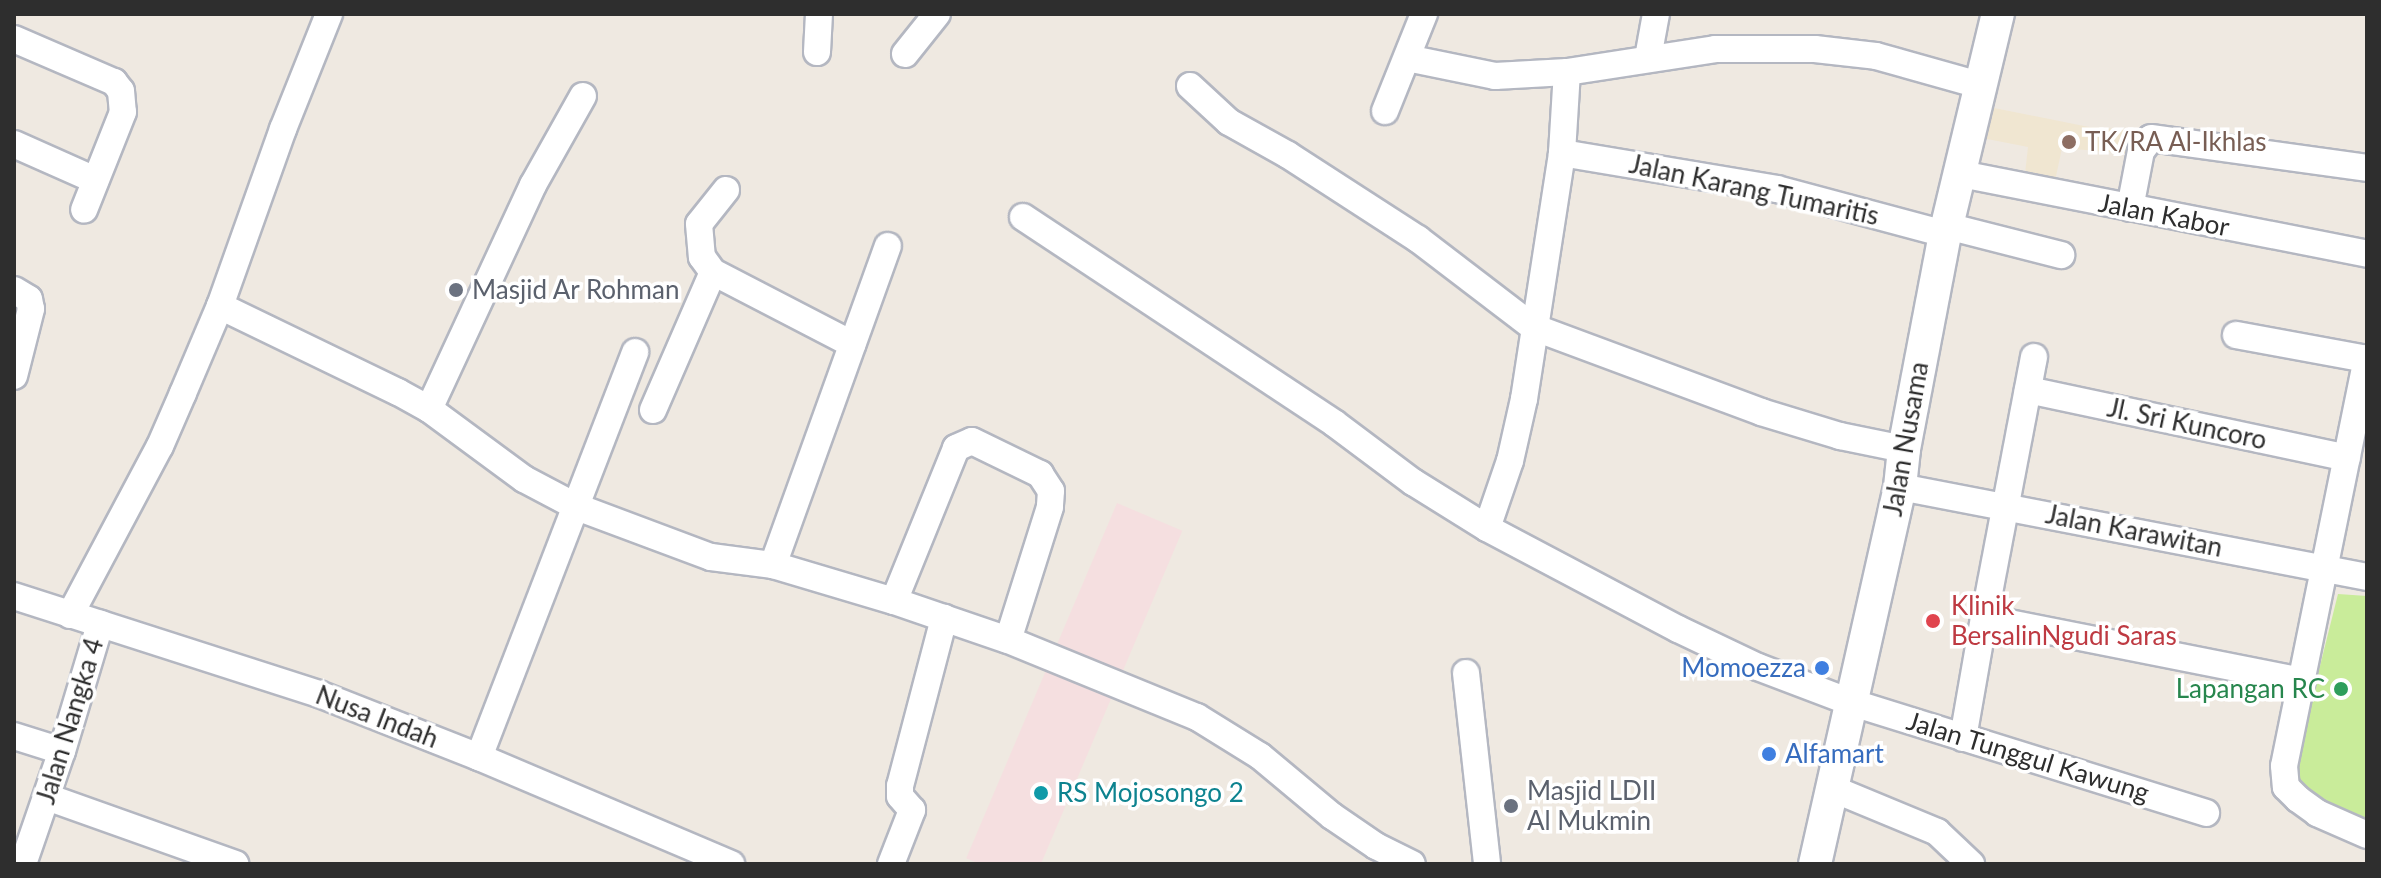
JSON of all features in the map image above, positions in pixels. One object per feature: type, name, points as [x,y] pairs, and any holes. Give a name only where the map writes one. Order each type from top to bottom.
[{"type":"street","points":[[70,615],[160,446],[220,306],[283,129],[329,14]]},
{"type":"street","points":[[905,54],[937,14]]},
{"type":"street","points":[[1385,111],[1424,14]]},
{"type":"street","points":[[1648,58],[1656,14]]},
{"type":"street","name":"Jalan Nusama","points":[[1815,864],[1900,487],[1904,449],[1946,230],[1998,14]]},
{"type":"street","points":[[817,52],[821,17]]},
{"type":"street","points":[[14,39],[114,82],[121,91],[123,112],[84,210]]},
{"type":"street","points":[[1407,58],[1495,76],[1567,72],[1731,48],[1815,49],[1876,56],[1983,86]]},
{"type":"street","points":[[1487,528],[1510,461],[1562,153],[1567,72]]},
{"type":"street","points":[[1190,86],[1229,122],[1288,155],[1418,239],[1533,327],[1761,412],[1840,436],[1904,449]]},
{"type":"street","points":[[429,409],[533,185],[583,96]]},
{"type":"street","points":[[2130,208],[2141,151],[2151,138],[2367,168]]},
{"type":"street","points":[[14,144],[95,180]]},
{"type":"street","name":"Jalan Karang Tumaritis","points":[[1562,153],[1777,189],[2061,255]]},
{"type":"street","name":"Jalan Kabor","points":[[1961,174],[2367,254]]},
{"type":"street","points":[[726,190],[699,224],[702,257],[713,272],[852,344]]},
{"type":"street","name":"Jalan Tunggul Kawung","points":[[1023,217],[1135,288],[1334,423],[1413,482],[1487,528],[1678,629],[1758,667],[1850,702],[2206,813]]},
{"type":"street","points":[[773,565],[888,246]]},
{"type":"street","points":[[653,410],[713,272]]},
{"type":"street","points":[[14,290],[29,299],[31,309],[14,376]]},
{"type":"street","points":[[220,306],[429,409],[524,479],[577,507],[711,557],[773,565],[894,601],[1008,640],[1197,717],[1260,756],[1354,831],[1412,864]]},
{"type":"street","points":[[2236,335],[2367,358],[2284,766],[2286,787],[2317,813],[2367,835]]},
{"type":"street","points":[[479,757],[635,352]]},
{"type":"street","points":[[1963,738],[2034,357]]},
{"type":"street","name":"Jl. Sri Kuncoro","points":[[2028,390],[2347,458]]},
{"type":"street","points":[[894,601],[956,448],[972,441],[1040,474],[1051,491],[1050,507],[1008,640]]},
{"type":"street","name":"Jalan Karawitan","points":[[1900,487],[2367,577]]},
{"type":"street","name":"Nusa Indah","points":[[14,596],[319,694],[479,757],[731,864]]},
{"type":"street","points":[[891,864],[912,810],[900,796],[900,786],[944,618]]},
{"type":"street","points":[[1984,618],[2302,681]]},
{"type":"street","name":"Jalan Nangka 4","points":[[23,864],[62,751],[100,624]]},
{"type":"street","points":[[1466,673],[1487,864]]},
{"type":"street","points":[[14,736],[62,751]]},
{"type":"street","points":[[1831,788],[1937,832],[1971,864]]},
{"type":"street","points":[[47,797],[235,864]]},
{"type":"shaded area","name":"TK/RA Al-Ikhlas","points":[[1989,107],[2089,127],[2132,130],[2132,154],[2062,148],[2055,181],[2025,174],[2028,147],[1982,138]]},
{"type":"shaded area","points":[[1117,503],[1182,531],[1041,864],[980,864],[966,858]]},
{"type":"green space","name":"Lapangan RC","points":[[2338,594],[2367,596],[2367,824],[2325,806],[2291,782]]},
{"type":"place","name":"TK/RA Al-Ikhlas","points":[[2069,142]]},
{"type":"place","name":"Masjid Ar Rohman","points":[[456,290]]},
{"type":"place","name":"Klinik BersalinNgudi Saras","points":[[1933,621]]},
{"type":"place","name":"Momoezza","points":[[1822,668]]},
{"type":"place","name":"Lapangan RC","points":[[2341,689]]},
{"type":"place","name":"Alfamart","points":[[1769,754]]},
{"type":"place","name":"RS Mojosongo 2","points":[[1041,793]]},
{"type":"place","name":"Masjid LDII Al Mukmin","points":[[1511,806]]}]
